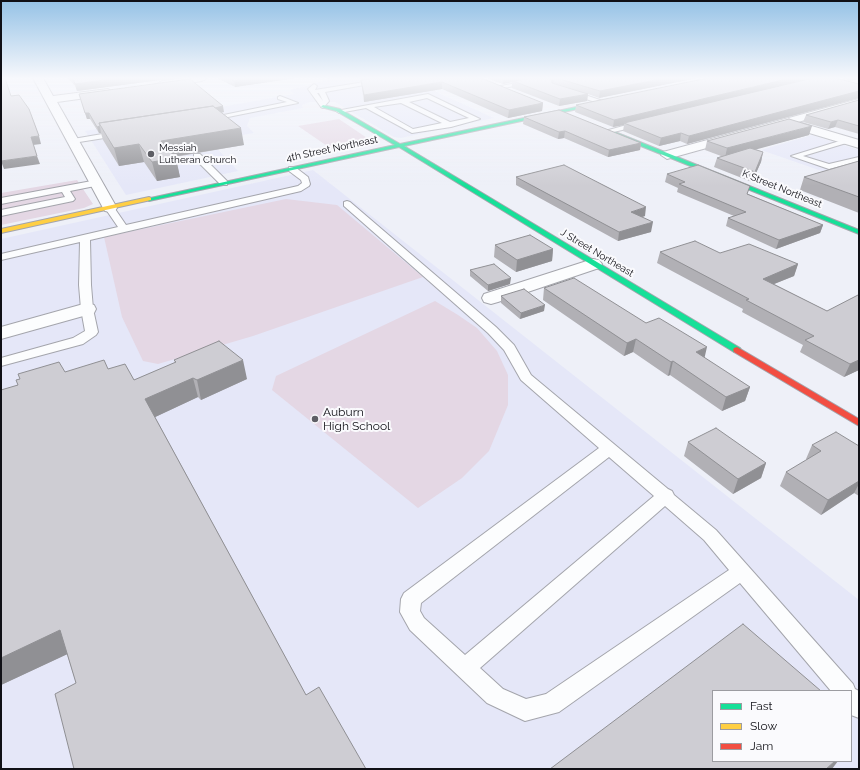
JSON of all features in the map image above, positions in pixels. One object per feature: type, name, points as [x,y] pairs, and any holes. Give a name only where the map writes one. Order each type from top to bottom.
[{"type":"street","points":[[58,114],[110,208]]},
{"type":"street","name":"J Street Northeast","points":[[345,114],[400,146],[592,264],[859,423]]},
{"type":"street","name":"4th Street Northeast","points":[[1,231],[546,114]]},
{"type":"street","points":[[566,114],[573,117]]},
{"type":"street","points":[[667,155],[818,114]]},
{"type":"street","points":[[786,122],[854,143]]},
{"type":"street","name":"K Street Northeast","points":[[605,130],[859,232]]},
{"type":"street","points":[[491,298],[592,264]]},
{"type":"street","points":[[1,333],[87,309]]},
{"type":"lane","points":[[196,121],[221,120],[247,114]]},
{"type":"lane","points":[[381,114],[412,131],[476,119],[465,114]]},
{"type":"lane","points":[[428,114],[464,132]]},
{"type":"lane","points":[[605,130],[646,122]]},
{"type":"lane","points":[[73,141],[126,132]]},
{"type":"lane","points":[[854,143],[795,156],[829,167],[859,159]]},
{"type":"lane","points":[[197,156],[224,183]]},
{"type":"lane","points":[[1,257],[301,188],[306,184],[305,179],[292,169]]},
{"type":"lane","points":[[1,202],[97,183]]},
{"type":"lane","points":[[1,213],[70,199],[65,189]]},
{"type":"lane","points":[[347,204],[492,330],[509,348],[526,377],[666,495],[710,535],[844,690]]},
{"type":"lane","points":[[110,208],[124,229]]},
{"type":"lane","points":[[1,362],[78,341],[92,332],[87,309],[85,238]]},
{"type":"lane","points":[[610,448],[411,598],[410,612],[417,624],[495,696],[525,710],[551,704],[742,571]]},
{"type":"lane","points":[[466,668],[666,495]]},
{"type":"lane","points":[[852,699],[859,707]]},
{"type":"shaded area","points":[[181,114],[272,114],[250,118],[247,126],[254,133],[210,141],[238,171],[126,195],[85,131]]},
{"type":"shaded area","points":[[355,114],[485,114],[494,118],[401,138],[394,137]]},
{"type":"shaded area","points":[[339,119],[373,142],[333,150],[298,126]]},
{"type":"shaded area","points":[[812,135],[859,150],[859,184],[761,150]]},
{"type":"shaded area","name":"Auburn High School","points":[[313,170],[859,600],[859,769],[1,769],[1,239]]},
{"type":"shaded area","points":[[77,180],[93,204],[84,208],[1,225],[1,193]]},
{"type":"shaded area","points":[[286,199],[337,205],[423,277],[253,336],[158,364],[143,361],[122,317],[104,237]]},
{"type":"shaded area","points":[[435,301],[477,328],[497,351],[508,375],[508,405],[489,451],[462,478],[418,508],[272,390],[276,376]]},
{"type":"building","points":[[1,114],[31,114],[39,136],[31,137],[37,156],[1,161]]},
{"type":"building","points":[[90,114],[160,114],[99,123],[100,126],[97,127]]},
{"type":"building","points":[[160,114],[223,114],[241,128],[161,141],[176,158],[152,162],[139,144],[114,148],[99,123]]},
{"type":"building","points":[[539,114],[569,114],[641,143],[609,150],[565,131],[559,132],[524,117]]},
{"type":"building","points":[[599,114],[640,114],[614,120]]},
{"type":"building","points":[[662,114],[772,114],[689,136],[681,133],[661,138],[624,123]]},
{"type":"building","points":[[859,114],[859,126],[838,120],[831,122],[806,115]]},
{"type":"building","points":[[789,119],[812,126],[727,148],[707,141]]},
{"type":"building","points":[[750,148],[763,152],[755,172],[717,158]]},
{"type":"building","points":[[859,161],[859,197],[804,177]]},
{"type":"building","points":[[564,165],[646,207],[631,212],[653,222],[619,232],[516,177]]},
{"type":"building","points":[[698,165],[750,186],[747,194],[823,225],[779,240],[728,218],[746,212],[679,184],[685,182],[667,174]]},
{"type":"building","points":[[530,235],[553,249],[517,260],[495,245]]},
{"type":"building","points":[[695,241],[720,253],[749,244],[798,264],[763,279],[827,311],[859,295],[859,360],[850,364],[805,340],[814,336],[746,300],[749,299],[660,252]]},
{"type":"building","points":[[494,264],[511,278],[488,285],[470,270]]},
{"type":"building","points":[[574,278],[646,323],[659,318],[707,347],[696,352],[750,387],[726,397],[673,361],[671,362],[636,339],[627,343],[544,288]]},
{"type":"building","points":[[524,289],[545,305],[521,313],[501,296]]},
{"type":"building","points":[[219,341],[243,360],[197,380],[193,378],[145,399],[306,695],[319,687],[366,769],[74,769],[55,694],[76,683],[60,630],[1,658],[1,390],[18,385],[16,380],[20,379],[18,374],[59,362],[65,372],[104,360],[108,369],[125,364],[134,380],[176,362],[174,360]]},
{"type":"building","points":[[716,428],[766,463],[738,479],[688,442]]},
{"type":"building","points":[[836,432],[859,446],[859,481],[828,500],[786,472],[821,451],[812,445]]},
{"type":"building","points":[[743,624],[820,690],[712,690],[712,762],[834,762],[826,769],[550,769]]},
{"type":"traffic: fast","points":[[345,114],[737,350]]},
{"type":"traffic: fast","points":[[149,199],[549,114]]},
{"type":"traffic: fast","points":[[613,133],[859,232]]},
{"type":"traffic: slow","points":[[1,231],[149,199]]},
{"type":"traffic: jam","points":[[737,350],[859,423]]},
{"type":"place","name":"Messiah Lutheran Church","points":[[151,154]]},
{"type":"place","name":"Auburn High School","points":[[315,419]]}]
